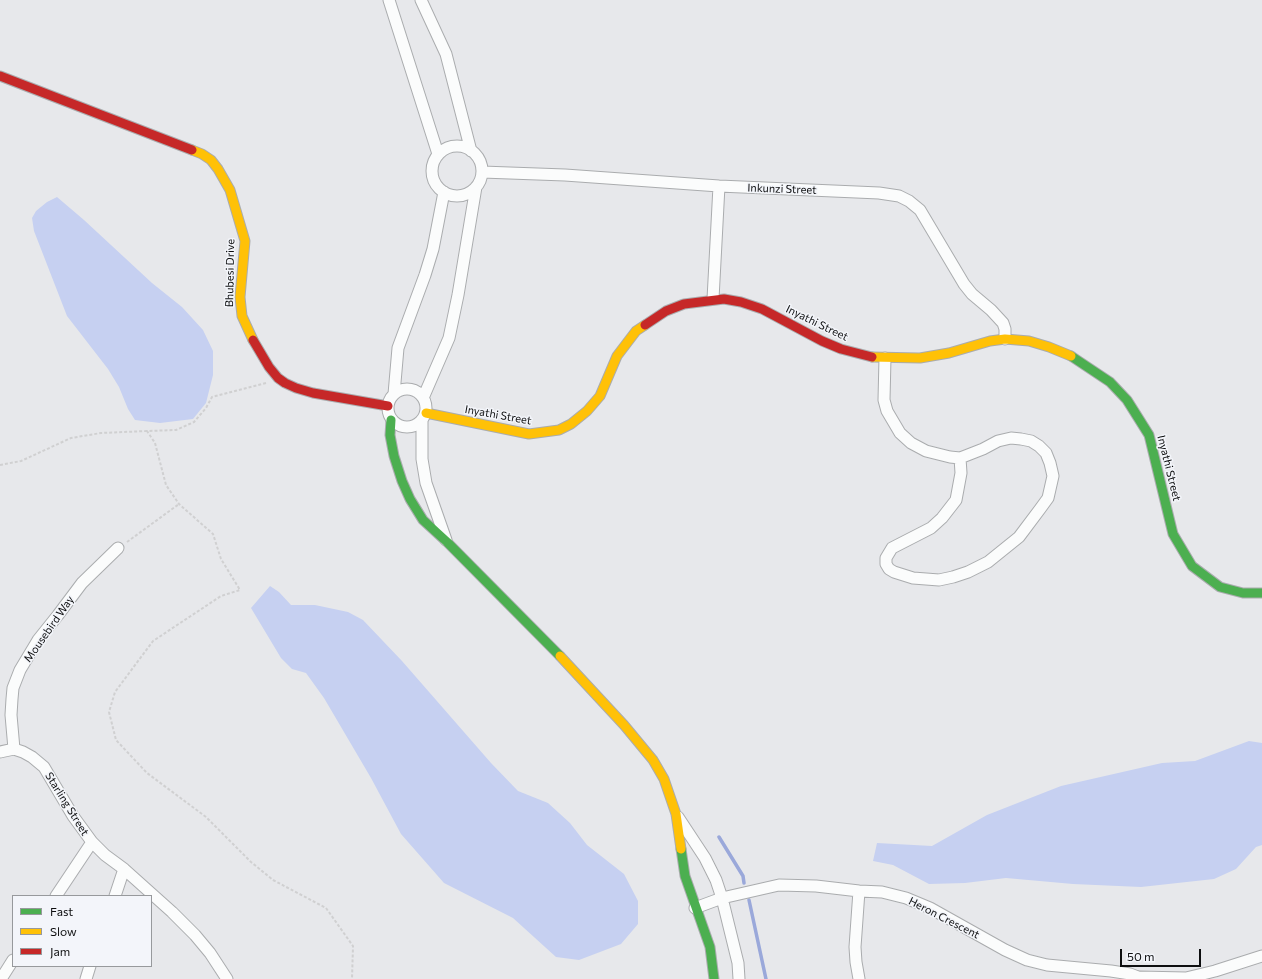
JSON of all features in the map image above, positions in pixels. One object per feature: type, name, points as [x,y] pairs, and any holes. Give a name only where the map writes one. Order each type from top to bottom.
[{"type":"street","points":[[389,0],[438,154]]},
{"type":"street","points":[[421,0],[446,54],[471,151],[479,160],[482,172],[476,187],[458,296],[449,338],[423,398]]},
{"type":"street","name":"Bhubesi Drive","points":[[0,76],[202,154],[211,160],[230,190],[245,241],[240,296],[242,316],[255,345],[269,367],[284,383],[314,393],[388,406]]},
{"type":"street","points":[[471,151],[458,146],[444,150],[438,154],[434,160],[432,174],[438,188],[450,195],[464,194],[470,192],[476,187]]},
{"type":"street","name":"Inkunzi Street","points":[[482,172],[565,175],[719,186],[879,193],[899,196],[909,201],[920,210],[964,284],[972,294],[991,310],[1003,323],[1005,329],[1005,339]]},
{"type":"street","points":[[713,300],[719,186]]},
{"type":"street","points":[[394,394],[398,348],[433,249],[444,192]]},
{"type":"street","name":"Inyathi Street","points":[[424,417],[529,434],[558,430],[571,424],[588,411],[600,396],[617,356],[636,331],[666,311],[700,300],[724,299],[741,302],[762,309],[841,350],[861,355],[884,358],[920,358],[949,353],[990,341],[1005,339],[1030,341],[1071,356],[1110,382],[1127,400],[1149,435],[1173,534],[1192,566],[1220,587],[1243,593],[1262,593]]},
{"type":"street","points":[[884,358],[884,400],[886,411],[900,433],[911,442],[926,451],[960,458],[1011,438],[1031,441],[1046,453],[1050,463],[1052,476],[1048,498],[1019,537],[988,562],[968,572],[939,580],[913,578],[889,569],[886,564],[886,558],[892,548],[931,528],[942,518],[956,500],[961,474],[960,458]]},
{"type":"street","points":[[447,542],[426,483],[422,460],[426,405],[423,398],[415,391],[409,389],[399,391],[391,397],[388,406],[391,420],[390,435],[394,456],[402,481],[410,499],[423,520],[447,542],[624,724],[653,760],[664,779],[676,814],[685,876],[710,947],[714,979]]},
{"type":"street","points":[[391,420],[395,424],[406,428],[418,424],[424,417]]},
{"type":"street","name":"Mousebird Way","points":[[14,749],[11,715],[13,688],[18,674],[38,640],[58,616],[78,588],[118,548]]},
{"type":"street","points":[[0,752],[14,749]]},
{"type":"street","name":"Starling Street","points":[[14,749],[32,757],[44,767],[73,816],[92,842],[104,855],[124,869],[195,935],[210,953],[226,979]]},
{"type":"street","points":[[676,814],[693,838],[716,880],[738,963],[740,979]]},
{"type":"street","points":[[57,895],[92,842]]},
{"type":"street","points":[[115,895],[124,869]]},
{"type":"street","name":"Heron Crescent","points":[[695,908],[722,898],[779,885],[816,886],[882,892],[906,898],[930,908],[1005,950],[1027,960],[1048,965],[1111,971],[1141,978],[1186,978],[1216,971],[1262,956]]},
{"type":"street","points":[[859,891],[855,947],[859,979]]},
{"type":"street","points":[[1,979],[12,962]]},
{"type":"street","points":[[86,979],[90,967]]},
{"type":"path","points":[[0,465],[21,461],[71,438],[101,433],[176,430],[194,422],[206,408],[212,397],[273,381],[278,378]]},
{"type":"path","points":[[147,430],[156,443],[166,485],[179,504],[213,534],[221,559],[240,590],[221,596],[153,641],[115,692],[109,712],[116,740],[147,773],[206,817],[251,862],[273,880],[326,908],[353,946],[352,979]]},
{"type":"path","points":[[118,548],[179,504]]},
{"type":"shaded area","points":[[57,197],[152,283],[182,307],[203,330],[213,351],[213,375],[206,403],[193,419],[160,423],[135,420],[128,409],[119,387],[108,369],[67,316],[34,231],[32,218],[36,211],[47,202]]},
{"type":"shaded area","points":[[270,586],[279,592],[291,605],[315,605],[348,612],[363,620],[402,661],[491,763],[518,791],[548,803],[570,823],[587,845],[624,874],[638,901],[638,924],[621,944],[579,960],[556,957],[513,918],[444,883],[401,834],[371,778],[324,698],[306,673],[292,669],[281,658],[251,608]]},
{"type":"shaded area","points":[[1249,741],[1262,743],[1262,845],[1256,847],[1236,869],[1214,879],[1141,887],[1073,884],[1006,878],[965,883],[929,884],[893,865],[873,861],[877,843],[932,846],[987,815],[1061,786],[1162,763],[1195,761]]},
{"type":"waterway","points":[[719,837],[743,876],[744,883]]},
{"type":"waterway","points":[[749,900],[766,979]]},
{"type":"traffic: fast","points":[[1071,356],[1110,382],[1127,400],[1149,435],[1173,534],[1192,566],[1220,587],[1243,593],[1262,593]]},
{"type":"traffic: fast","points":[[391,420],[390,435],[394,456],[402,481],[410,499],[423,520],[447,542],[560,656]]},
{"type":"traffic: fast","points":[[681,849],[685,876],[710,947],[714,979]]},
{"type":"traffic: slow","points":[[192,150],[211,160],[230,190],[245,241],[240,297],[242,316],[253,340]]},
{"type":"traffic: slow","points":[[426,413],[529,434],[559,430],[571,424],[587,411],[600,396],[617,356],[636,331],[645,325]]},
{"type":"traffic: slow","points":[[872,357],[920,358],[949,353],[990,341],[1005,339],[1029,341],[1071,356]]},
{"type":"traffic: slow","points":[[560,656],[624,725],[653,760],[664,779],[676,814],[681,849]]},
{"type":"traffic: jam","points":[[0,76],[192,150]]},
{"type":"traffic: jam","points":[[645,325],[666,311],[684,304],[724,299],[741,302],[762,309],[822,341],[841,349],[872,357]]},
{"type":"traffic: jam","points":[[253,340],[269,367],[278,378],[285,383],[313,393],[388,406]]}]
